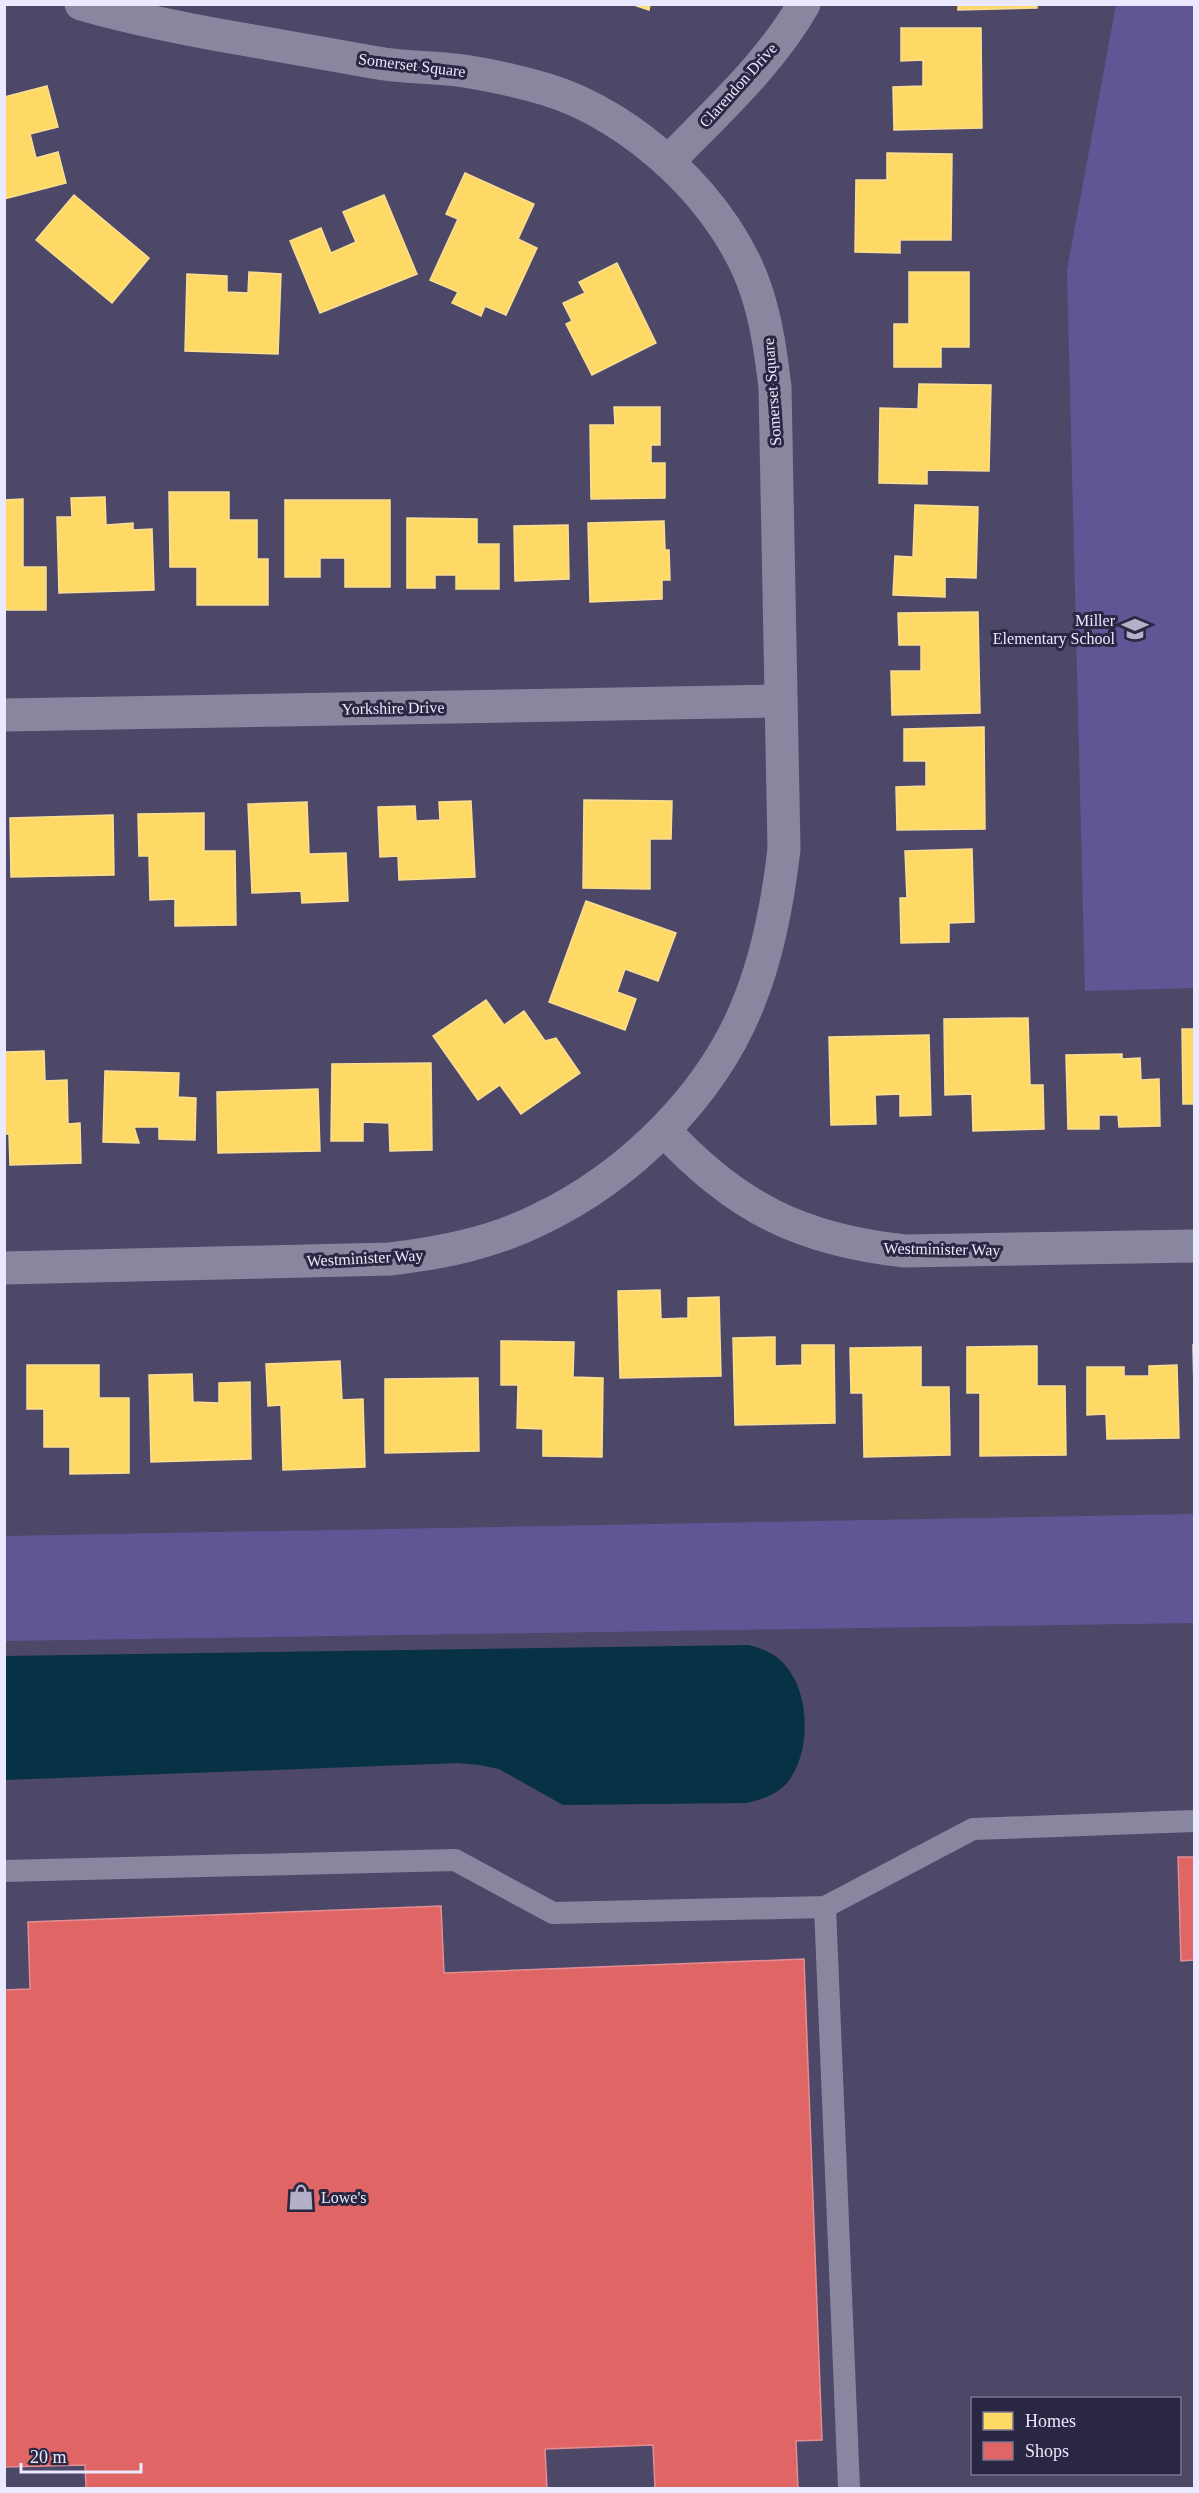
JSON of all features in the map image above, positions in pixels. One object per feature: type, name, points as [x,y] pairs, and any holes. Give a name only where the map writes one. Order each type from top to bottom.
[{"type":"street","name":"Somerset Square","points":[[81,4],[203,32],[386,64],[468,72],[546,90],[582,104],[616,123],[668,162],[704,200],[737,248],[757,291],[770,339],[775,387],[784,849],[778,897],[768,947],[750,1001],[729,1044],[694,1097],[664,1130]]},
{"type":"street","name":"Clarendon Drive","points":[[668,162],[757,68],[794,21],[804,4]]},
{"type":"street","name":"Yorkshire Drive","points":[[4,715],[781,701]]},
{"type":"street","name":"Westminister Way","points":[[4,1268],[390,1259],[432,1254],[472,1245],[538,1221],[613,1175],[664,1130],[690,1158],[719,1183],[772,1217],[840,1241],[905,1251],[1194,1246]]},
{"type":"lane","points":[[4,1871],[455,1860],[553,1913],[825,1907],[974,1829],[1194,1821]]},
{"type":"lane","points":[[825,1907],[849,2488]]},
{"type":"shaded area","name":"Miller Elementary School","points":[[1116,5],[1194,5],[1194,988],[1085,991],[1067,270]]},
{"type":"shaded area","points":[[1194,1514],[1194,1623],[5,1641],[5,1536]]},
{"type":"water","points":[[749,1645],[778,1658],[794,1677],[800,1692],[805,1724],[800,1756],[795,1771],[787,1783],[768,1796],[746,1803],[563,1805],[499,1769],[458,1763],[5,1780],[5,1656]]},
{"type":"building: Homes","points":[[631,4],[650,4],[649,10]]},
{"type":"building: Homes","points":[[958,4],[1037,4],[1037,8],[958,10]]},
{"type":"building: Homes","points":[[901,28],[981,28],[982,128],[894,130],[893,87],[923,86],[923,60],[901,61]]},
{"type":"building: Homes","points":[[47,86],[58,127],[30,134],[36,158],[58,152],[66,183],[4,199],[4,97]]},
{"type":"building: Homes","points":[[887,153],[952,154],[951,240],[900,240],[900,253],[855,252],[856,180],[887,180]]},
{"type":"building: Homes","points":[[465,173],[534,204],[518,239],[537,248],[506,315],[485,306],[481,316],[452,303],[458,292],[430,280],[458,219],[446,214]]},
{"type":"building: Homes","points":[[74,195],[149,258],[112,303],[36,240]]},
{"type":"building: Homes","points":[[384,195],[417,274],[320,313],[290,241],[321,228],[331,253],[356,242],[343,212]]},
{"type":"building: Homes","points":[[617,263],[656,343],[592,375],[566,324],[572,321],[563,303],[585,293],[579,282]]},
{"type":"building: Homes","points":[[249,272],[281,274],[278,354],[185,351],[187,274],[227,276],[227,292],[248,293]]},
{"type":"building: Homes","points":[[909,272],[969,272],[969,347],[941,347],[941,367],[894,367],[894,324],[909,324]]},
{"type":"building: Homes","points":[[919,384],[991,385],[989,471],[927,470],[927,484],[879,483],[880,408],[918,409]]},
{"type":"building: Homes","points":[[614,407],[660,407],[660,445],[651,445],[651,463],[665,463],[665,498],[591,499],[590,425],[615,425]]},
{"type":"building: Homes","points":[[169,492],[229,492],[229,520],[257,520],[257,559],[268,559],[268,605],[197,605],[197,567],[170,567]]},
{"type":"building: Homes","points":[[105,497],[106,525],[133,523],[133,530],[152,529],[154,590],[59,593],[57,517],[72,517],[71,498]]},
{"type":"building: Homes","points":[[23,499],[23,567],[46,567],[46,610],[4,610],[4,500]]},
{"type":"building: Homes","points":[[285,500],[390,500],[390,587],[345,587],[345,558],[320,558],[320,577],[285,577]]},
{"type":"building: Homes","points":[[915,505],[978,507],[976,578],[945,577],[945,597],[893,595],[895,556],[913,557]]},
{"type":"building: Homes","points":[[407,518],[477,519],[477,544],[499,544],[499,589],[456,589],[456,575],[435,575],[435,588],[407,588]]},
{"type":"building: Homes","points":[[664,521],[665,550],[669,550],[670,580],[662,580],[662,599],[590,602],[588,523]]},
{"type":"building: Homes","points":[[568,525],[569,579],[515,581],[514,526]]},
{"type":"building: Homes","points":[[978,612],[980,713],[892,715],[891,671],[921,671],[921,645],[899,645],[898,613]]},
{"type":"building: Homes","points":[[984,727],[985,829],[897,830],[896,787],[926,786],[926,761],[904,761],[904,729]]},
{"type":"building: Homes","points":[[584,800],[672,801],[671,839],[650,839],[650,889],[583,888]]},
{"type":"building: Homes","points":[[471,801],[475,877],[399,880],[398,856],[380,857],[378,807],[415,806],[416,821],[440,820],[439,802]]},
{"type":"building: Homes","points":[[307,802],[309,854],[346,853],[348,901],[302,903],[301,891],[252,893],[248,804]]},
{"type":"building: Homes","points":[[204,813],[204,851],[235,851],[236,925],[175,926],[175,899],[150,900],[149,856],[139,856],[138,814]]},
{"type":"building: Homes","points":[[113,815],[114,875],[11,877],[10,818]]},
{"type":"building: Homes","points":[[972,849],[974,922],[949,923],[949,942],[901,943],[900,898],[907,898],[905,851]]},
{"type":"building: Homes","points":[[586,901],[676,933],[658,981],[625,969],[617,992],[636,999],[625,1030],[549,1002]]},
{"type":"building: Homes","points":[[486,1000],[504,1025],[524,1011],[545,1041],[556,1038],[580,1073],[521,1114],[500,1085],[478,1100],[433,1036]]},
{"type":"building: Homes","points":[[1028,1018],[1030,1085],[1043,1085],[1044,1129],[973,1131],[972,1094],[945,1095],[944,1019]]},
{"type":"building: Homes","points":[[1182,1029],[1194,1029],[1194,1104],[1183,1104]]},
{"type":"building: Homes","points":[[929,1035],[931,1115],[900,1116],[900,1094],[875,1095],[876,1124],[831,1125],[829,1037]]},
{"type":"building: Homes","points":[[44,1051],[45,1081],[67,1080],[68,1124],[80,1123],[81,1163],[10,1165],[9,1134],[4,1134],[4,1052]]},
{"type":"building: Homes","points":[[1122,1054],[1122,1059],[1140,1058],[1141,1080],[1159,1079],[1160,1126],[1119,1127],[1118,1115],[1099,1115],[1099,1129],[1068,1129],[1066,1055]]},
{"type":"building: Homes","points":[[431,1063],[432,1150],[390,1151],[389,1123],[363,1122],[363,1141],[331,1141],[332,1064]]},
{"type":"building: Homes","points":[[105,1071],[179,1073],[178,1097],[196,1098],[195,1140],[159,1139],[159,1127],[134,1127],[139,1143],[103,1142]]},
{"type":"building: Homes","points":[[318,1089],[320,1151],[218,1153],[217,1092]]},
{"type":"building: Homes","points":[[660,1290],[661,1319],[688,1318],[688,1298],[719,1297],[721,1376],[620,1378],[618,1291]]},
{"type":"building: Homes","points":[[775,1337],[775,1366],[802,1365],[802,1345],[834,1345],[835,1423],[735,1425],[733,1338]]},
{"type":"building: Homes","points":[[501,1341],[574,1342],[573,1377],[603,1378],[602,1457],[543,1456],[543,1429],[517,1428],[518,1385],[501,1385]]},
{"type":"building: Homes","points":[[1193,1345],[1194,1345],[1194,1391]]},
{"type":"building: Homes","points":[[1037,1346],[1037,1386],[1065,1386],[1066,1455],[980,1456],[980,1393],[967,1393],[967,1347]]},
{"type":"building: Homes","points":[[921,1347],[921,1387],[949,1387],[950,1455],[864,1457],[863,1393],[851,1393],[850,1348]]},
{"type":"building: Homes","points":[[340,1361],[342,1400],[363,1399],[365,1467],[283,1470],[281,1405],[268,1406],[266,1364]]},
{"type":"building: Homes","points":[[27,1365],[99,1365],[99,1398],[129,1398],[129,1473],[70,1474],[70,1447],[44,1447],[44,1409],[27,1409]]},
{"type":"building: Homes","points":[[1177,1365],[1179,1438],[1107,1439],[1106,1414],[1087,1415],[1087,1367],[1124,1367],[1124,1376],[1149,1376],[1149,1366]]},
{"type":"building: Homes","points":[[192,1374],[193,1402],[219,1403],[219,1383],[250,1382],[251,1459],[151,1462],[149,1375]]},
{"type":"building: Homes","points":[[478,1378],[479,1451],[385,1453],[385,1379]]},
{"type":"building: Shops","points":[[1178,1857],[1194,1857],[1194,1960],[1181,1961]]},
{"type":"building: Shops","points":[[441,1906],[444,1973],[804,1959],[822,2440],[796,2441],[798,2488],[655,2488],[653,2445],[545,2449],[547,2488],[86,2488],[85,2465],[4,2467],[4,1990],[30,1989],[28,1922]]},
{"type":"place","name":"Miller Elementary School","points":[[1135,629]]},
{"type":"place","name":"Lowe's","points":[[301,2197]]}]
